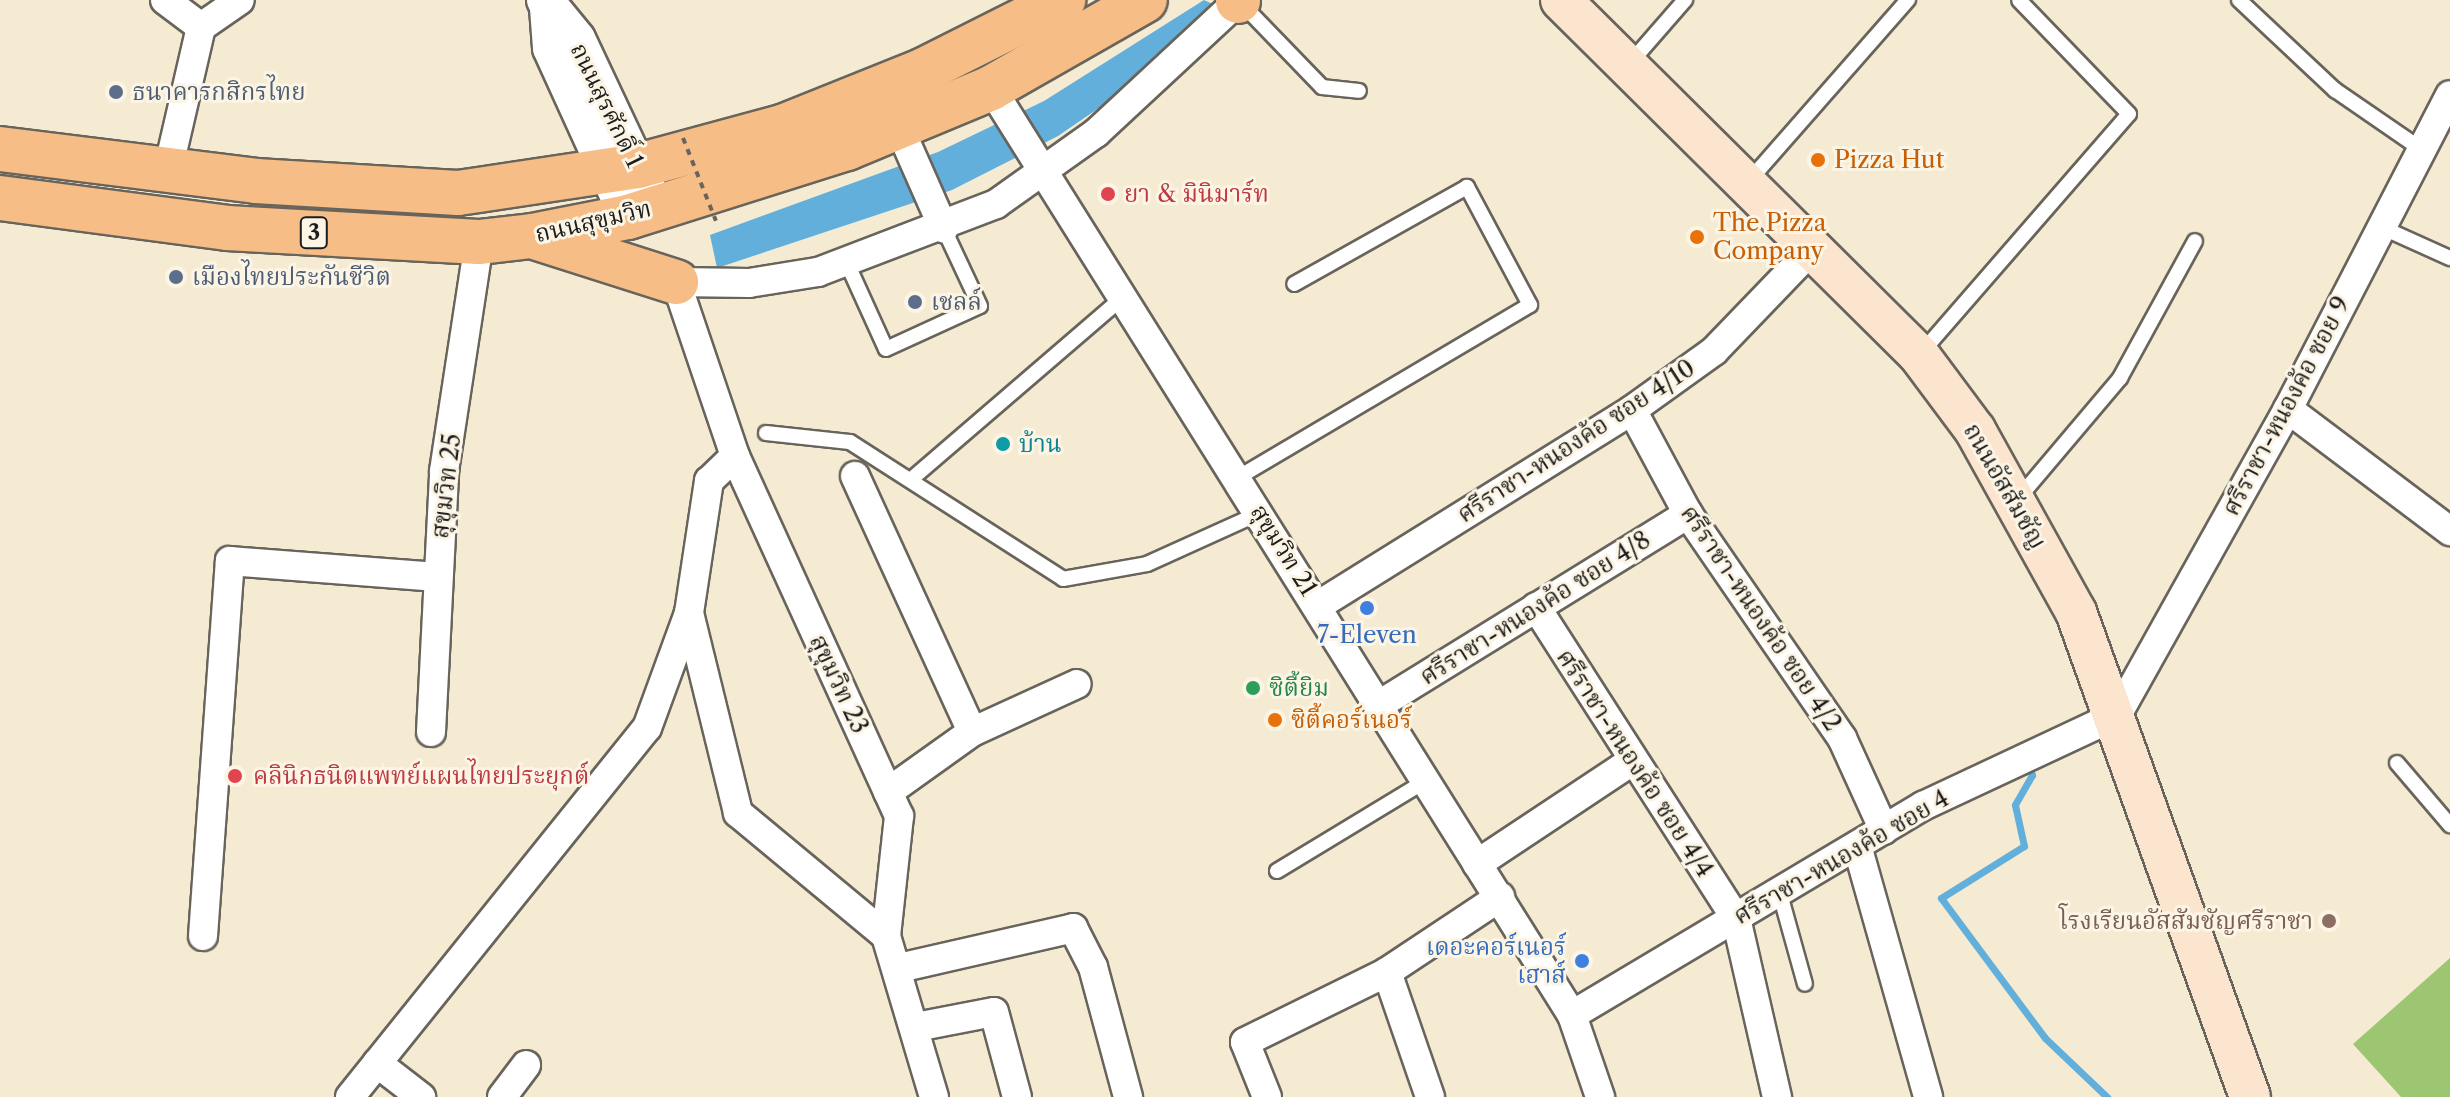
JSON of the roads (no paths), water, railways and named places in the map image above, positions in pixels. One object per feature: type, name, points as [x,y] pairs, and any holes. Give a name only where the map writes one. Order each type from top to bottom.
[{"type":"highway","name":"ถนนสุขุมวิท","points":[[0,149],[168,170],[458,193],[624,168],[785,126],[924,70],[1063,0]]},
{"type":"highway","name":"ถนนสุขุมวิท","points":[[0,198],[227,228],[479,242],[532,236],[642,212],[787,170],[905,141],[1000,102],[1145,0]]},
{"type":"highway","points":[[532,236],[676,282]]},
{"type":"main road","name":"ถนนอัสสัมชัญ","points":[[1561,0],[1626,69],[1919,355],[1975,430],[2076,612],[2117,715],[2250,1097]]},
{"type":"street","points":[[165,0],[201,27]]},
{"type":"street","points":[[168,170],[201,27],[240,0]]},
{"type":"street","points":[[676,282],[749,283],[847,263],[939,217],[1039,165],[1238,0]]},
{"type":"street","name":"ถนนสุรศักดิ์ 1","points":[[546,4],[577,39],[642,212]]},
{"type":"street","name":"ศรีราชา-หนองค้อ ซอย 9","points":[[2117,715],[2288,409],[2450,95]]},
{"type":"street","name":"สุขุมวิท 21","points":[[1000,102],[1121,299],[1239,477],[1382,703],[1477,864],[1572,1015],[1600,1097]]},
{"type":"street","points":[[905,141],[939,217]]},
{"type":"street","name":"สุขุมวิท 25","points":[[431,732],[436,577],[444,471],[479,242]]},
{"type":"street","name":"ศรีราชา-หนองค้อ ซอย 4/10","points":[[1319,605],[1632,410],[1714,351],[1812,249]]},
{"type":"street","name":"สุขุมวิท 23","points":[[676,282],[735,456],[899,816],[886,936],[899,968],[934,1097]]},
{"type":"street","points":[[2288,409],[2450,531]]},
{"type":"street","name":"ศรีราชา-หนองค้อ ซอย 4/2","points":[[1632,410],[1688,514],[1842,738],[1884,830]]},
{"type":"street","points":[[350,1097],[647,728],[689,613],[709,481],[735,456]]},
{"type":"street","points":[[855,476],[972,732]]},
{"type":"street","name":"ศรีราชา-หนองค้อ ซอย 4/8","points":[[1382,703],[1688,514]]},
{"type":"street","points":[[203,936],[230,561],[436,577]]},
{"type":"street","name":"ศรีราชา-หนองค้อ ซอย 4/4","points":[[1536,607],[1632,761],[1736,918]]},
{"type":"street","points":[[689,613],[738,813],[886,936]]},
{"type":"street","points":[[888,792],[972,732],[1077,684]]},
{"type":"street","name":"ศรีราชา-หนองค้อ ซอย 4","points":[[1572,1015],[1858,849],[1884,830],[2011,764],[2117,715]]},
{"type":"street","points":[[1477,864],[1632,761]]},
{"type":"street","points":[[1858,849],[1928,1097]]},
{"type":"street","points":[[1267,1097],[1245,1042],[1387,972],[1500,897]]},
{"type":"street","points":[[1736,918],[1777,1097]]},
{"type":"street","points":[[899,968],[1073,928],[1093,967],[1128,1097]]},
{"type":"street","points":[[1387,972],[1430,1097]]},
{"type":"street","points":[[916,1027],[994,1012],[1017,1097]]},
{"type":"street","points":[[377,1063],[421,1097]]},
{"type":"street","points":[[502,1097],[526,1065]]},
{"type":"lane","points":[[1238,0],[1322,87],[1359,91]]},
{"type":"lane","points":[[1626,69],[1685,0]]},
{"type":"lane","points":[[1746,184],[1908,0]]},
{"type":"lane","points":[[1919,355],[2129,114],[2019,0]]},
{"type":"lane","points":[[2239,0],[2335,90],[2421,149]]},
{"type":"lane","points":[[1239,477],[1530,305],[1467,187],[1294,284]]},
{"type":"lane","points":[[847,263],[886,349],[980,306],[939,217]]},
{"type":"lane","points":[[2381,227],[2450,258]]},
{"type":"lane","points":[[2015,501],[2120,378],[2195,241]]},
{"type":"lane","points":[[914,477],[1121,299]]},
{"type":"lane","points":[[766,433],[850,442],[914,477],[1063,579],[1147,564],[1261,513]]},
{"type":"lane","points":[[2397,763],[2450,825]]},
{"type":"lane","points":[[1277,871],[1428,780]]},
{"type":"lane","points":[[1780,894],[1805,984]]},
{"type":"water","points":[[1204,0],[1215,5],[1131,86],[1058,136],[952,190],[717,268],[710,235],[938,152],[1044,101]]},
{"type":"waterway","points":[[2028,763],[2032,775],[2015,805],[2024,846],[1941,898],[2045,1038],[2107,1097]]},
{"type":"place","name":"ธนาคารกสิกรไทย","points":[[116,92]]},
{"type":"place","name":"Pizza Hut","points":[[1818,160]]},
{"type":"place","name":"ยา & มินิมาร์ท","points":[[1108,194]]},
{"type":"place","name":"The Pizza Company","points":[[1697,237]]},
{"type":"place","name":"เมืองไทยประกันชีวิต","points":[[176,277]]},
{"type":"place","name":"เชลล์","points":[[915,302]]},
{"type":"place","name":"บ้าน","points":[[1003,444]]},
{"type":"place","name":"7-Eleven","points":[[1367,608]]},
{"type":"place","name":"ซิตี้ยิม","points":[[1253,688]]},
{"type":"place","name":"ซิตี้คอร์เนอร์","points":[[1275,720]]},
{"type":"place","name":"คลินิกธนิตแพทย์แผนไทยประยุกต์","points":[[235,776]]},
{"type":"place","name":"โรงเรียนอัสสัมชัญศรีราชา","points":[[2329,921]]},
{"type":"place","name":"เดอะคอร์เนอร์ เฮาส์","points":[[1582,961]]}]
